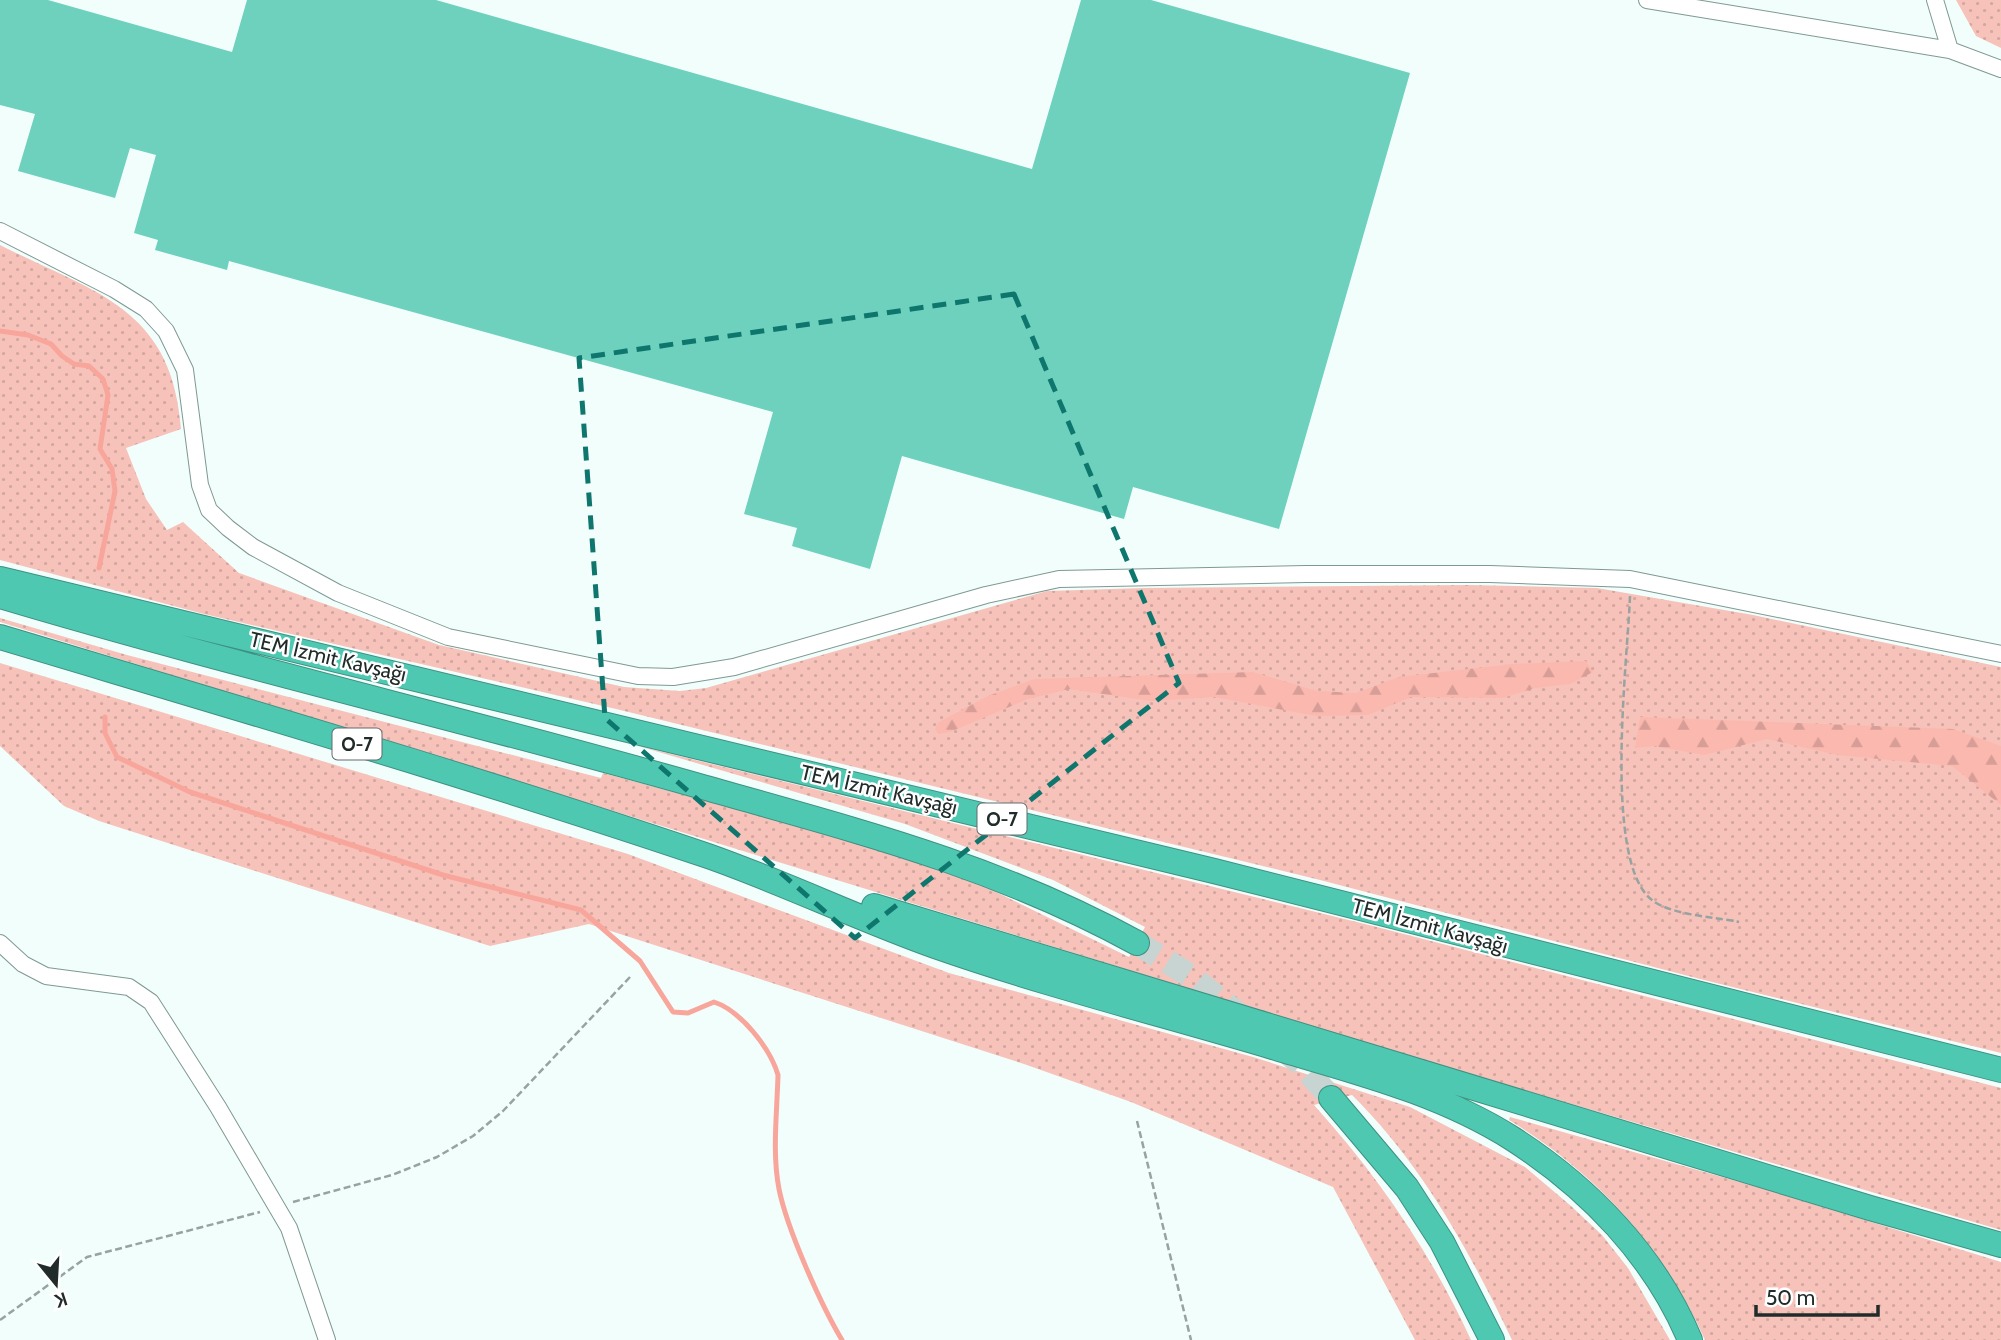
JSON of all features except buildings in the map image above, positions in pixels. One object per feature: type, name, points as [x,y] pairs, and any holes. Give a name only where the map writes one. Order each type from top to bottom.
[{"type":"highway","name":"TEM İzmit Kavşağı","points":[[0,579],[1201,867],[2001,1070]]},
{"type":"highway","points":[[0,596],[88,624],[489,726],[914,846],[1073,908],[1137,943]]},
{"type":"highway","name":"O-7","points":[[0,638],[354,743],[712,858],[2001,1245]]},
{"type":"highway","points":[[712,858],[936,946],[1396,1084],[1472,1117],[1511,1138],[1593,1199],[1656,1276],[1679,1314],[1690,1340]]},
{"type":"highway","points":[[1331,1098],[1407,1188],[1442,1242],[1492,1340]]},
{"type":"street","points":[[1647,0],[1950,50],[2001,69]]},
{"type":"street","points":[[1935,0],[1950,50]]},
{"type":"street","points":[[0,231],[114,289],[146,309],[166,331],[186,370],[200,485],[208,510],[253,547],[338,593],[448,637],[638,676],[673,677],[734,667],[986,595],[1059,579],[1306,574],[1541,575],[1630,579],[2001,654]]},
{"type":"street","points":[[0,943],[23,964],[46,976],[129,987],[151,1002],[218,1107],[289,1228],[327,1340]]},
{"type":"path","points":[[1630,579],[1620,758],[1633,872],[1641,890],[1665,908],[1740,922]]},
{"type":"path","points":[[0,1320],[87,1257],[392,1175],[437,1157],[473,1136],[503,1111],[630,977]]},
{"type":"path","points":[[1137,1121],[1191,1340]]},
{"type":"highlighted area","points":[[1014,294],[1179,683],[855,938],[605,718],[579,358]]},
{"type":"shaded area","points":[[1956,0],[2001,0],[2001,48],[1976,36]]},
{"type":"shaded area","points":[[0,245],[97,292],[123,309],[145,330],[162,356],[175,388],[181,429],[126,448],[146,499],[167,530],[183,522],[239,573],[439,645],[624,687],[680,691],[706,688],[1047,591],[1144,588],[1468,585],[1597,588],[1753,615],[2001,667],[2001,1053],[1700,979],[1320,880],[616,709],[204,614],[0,560]]},
{"type":"shaded area","points":[[0,618],[127,655],[601,778],[603,773],[833,835],[917,861],[986,887],[1129,957],[1145,927],[1053,880],[905,824],[638,746],[1369,925],[2001,1088],[2001,1230],[1398,1053],[0,622]]},
{"type":"shaded area","points":[[0,663],[628,854],[949,973],[1253,1057],[1410,1107],[1525,1167],[1571,1206],[1602,1235],[1628,1268],[1670,1340],[1512,1340],[1479,1274],[1442,1210],[1401,1150],[1352,1095],[1314,1105],[1360,1159],[1401,1216],[1439,1277],[1471,1340],[1415,1340],[1333,1187],[1131,1102],[1024,1064],[589,924],[490,946],[99,821],[64,806],[0,746]]},
{"type":"shaded area","points":[[1510,1117],[1761,1188],[2001,1262],[2001,1340],[1705,1340],[1669,1274],[1648,1243],[1624,1215],[1571,1164],[1509,1120]]},
{"type":"green space","points":[[1586,661],[1593,672],[1570,684],[1535,688],[1503,698],[1411,697],[1368,715],[1316,716],[1214,697],[1151,701],[1069,689],[1028,699],[950,732],[938,734],[935,729],[939,722],[988,696],[1034,679],[1253,672],[1317,691],[1356,693],[1399,677],[1512,664]]},
{"type":"green space","points":[[1640,717],[1953,729],[2001,746],[2001,805],[1952,766],[1837,755],[1767,739],[1704,755],[1654,746],[1635,748]]},
{"type":"waterway","points":[[0,331],[28,335],[51,344],[62,356],[74,364],[89,366],[103,379],[108,395],[100,449],[112,469],[115,491],[99,568]]},
{"type":"waterway","points":[[105,717],[105,733],[117,757],[190,792],[443,875],[581,910],[640,961],[673,1012],[688,1013],[714,1002],[734,1013],[761,1042],[778,1075],[775,1147],[783,1206],[824,1307],[842,1340]]},
{"type":"tunnel","points":[[1137,943],[1189,975],[1243,1018]]},
{"type":"tunnel","points":[[1283,1049],[1301,1064],[1331,1098]]}]
